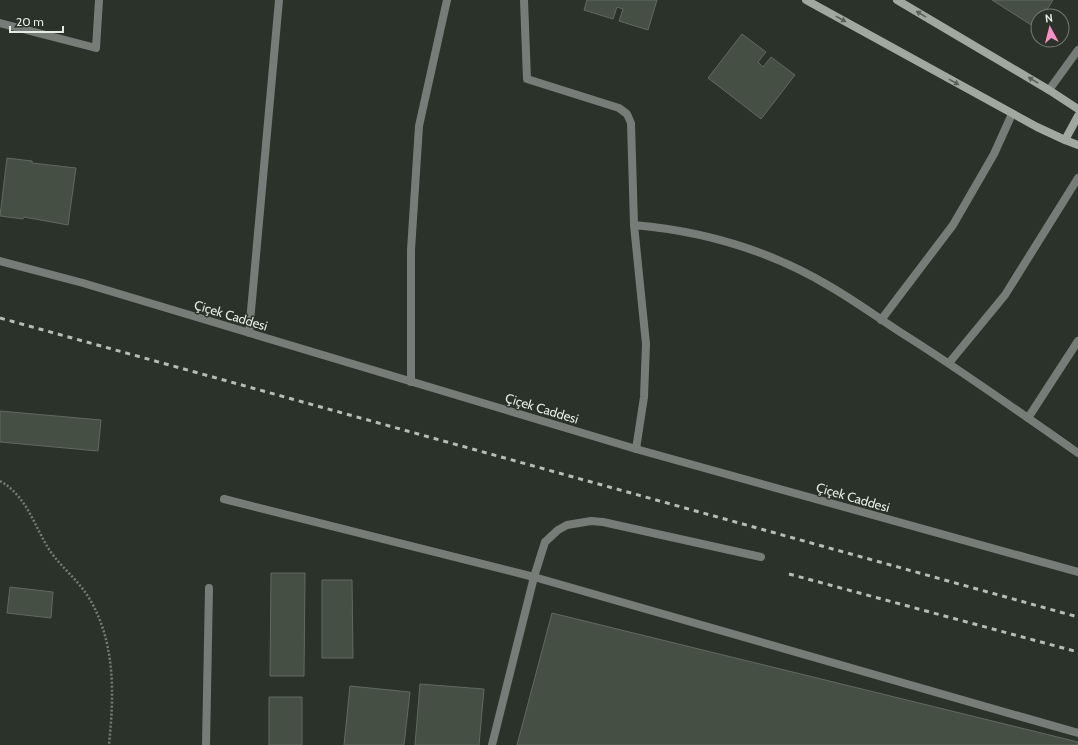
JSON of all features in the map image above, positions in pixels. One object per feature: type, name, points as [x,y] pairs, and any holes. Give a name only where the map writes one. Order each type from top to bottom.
[{"type":"street","points":[[0,23],[96,48],[99,0]]},
{"type":"street","points":[[249,333],[279,0]]},
{"type":"street","points":[[411,382],[411,250],[419,126],[447,0]]},
{"type":"street","points":[[524,0],[527,79],[619,108],[629,118],[634,225],[646,344],[644,397],[636,449]]},
{"type":"street","points":[[806,0],[1012,114],[1078,145]]},
{"type":"street","points":[[897,0],[1049,90],[1078,109]]},
{"type":"street","points":[[1049,90],[1078,50]]},
{"type":"street","points":[[882,320],[953,225],[994,154],[1012,114]]},
{"type":"street","points":[[1065,140],[1078,116]]},
{"type":"street","points":[[949,364],[1005,295],[1078,178]]},
{"type":"street","points":[[634,225],[692,232],[713,237],[754,251],[831,287],[949,364],[1078,453]]},
{"type":"street","name":"Çiçek Caddesi","points":[[0,261],[83,283],[636,449],[1078,571]]},
{"type":"street","points":[[1028,418],[1078,340]]},
{"type":"street","points":[[224,499],[534,577],[1078,733]]},
{"type":"street","points":[[492,745],[534,577],[544,542],[551,536],[567,525],[591,520],[761,557]]},
{"type":"street","points":[[206,745],[209,588]]},
{"type":"path","points":[[0,481],[16,492],[24,503],[51,552],[79,583],[97,614],[108,646],[113,682],[109,745]]},
{"type":"building","points":[[587,0],[657,0],[648,30],[619,21],[623,9],[617,7],[613,19],[584,10]]},
{"type":"building","points":[[992,0],[1053,0],[1048,8],[1030,8],[1030,24]]},
{"type":"building","points":[[742,34],[766,52],[758,62],[763,67],[771,57],[795,75],[761,119],[708,78]]},
{"type":"building","points":[[7,158],[32,161],[32,163],[76,168],[68,225],[24,217],[23,219],[0,216]]},
{"type":"building","points":[[0,411],[101,420],[98,451],[0,442]]},
{"type":"building","points":[[271,573],[305,573],[304,676],[270,676]]},
{"type":"building","points":[[322,580],[352,580],[353,658],[322,658]]},
{"type":"building","points":[[10,587],[53,592],[51,618],[7,613]]},
{"type":"building","points":[[552,613],[1078,742],[1078,745],[517,745]]},
{"type":"building","points":[[420,684],[484,689],[479,745],[415,745]]},
{"type":"building","points":[[350,686],[410,692],[404,745],[344,745]]},
{"type":"building","points":[[269,697],[302,697],[302,745],[269,745]]},
{"type":"railway","points":[[0,318],[1078,617]]},
{"type":"railway","points":[[789,574],[1078,652]]}]
